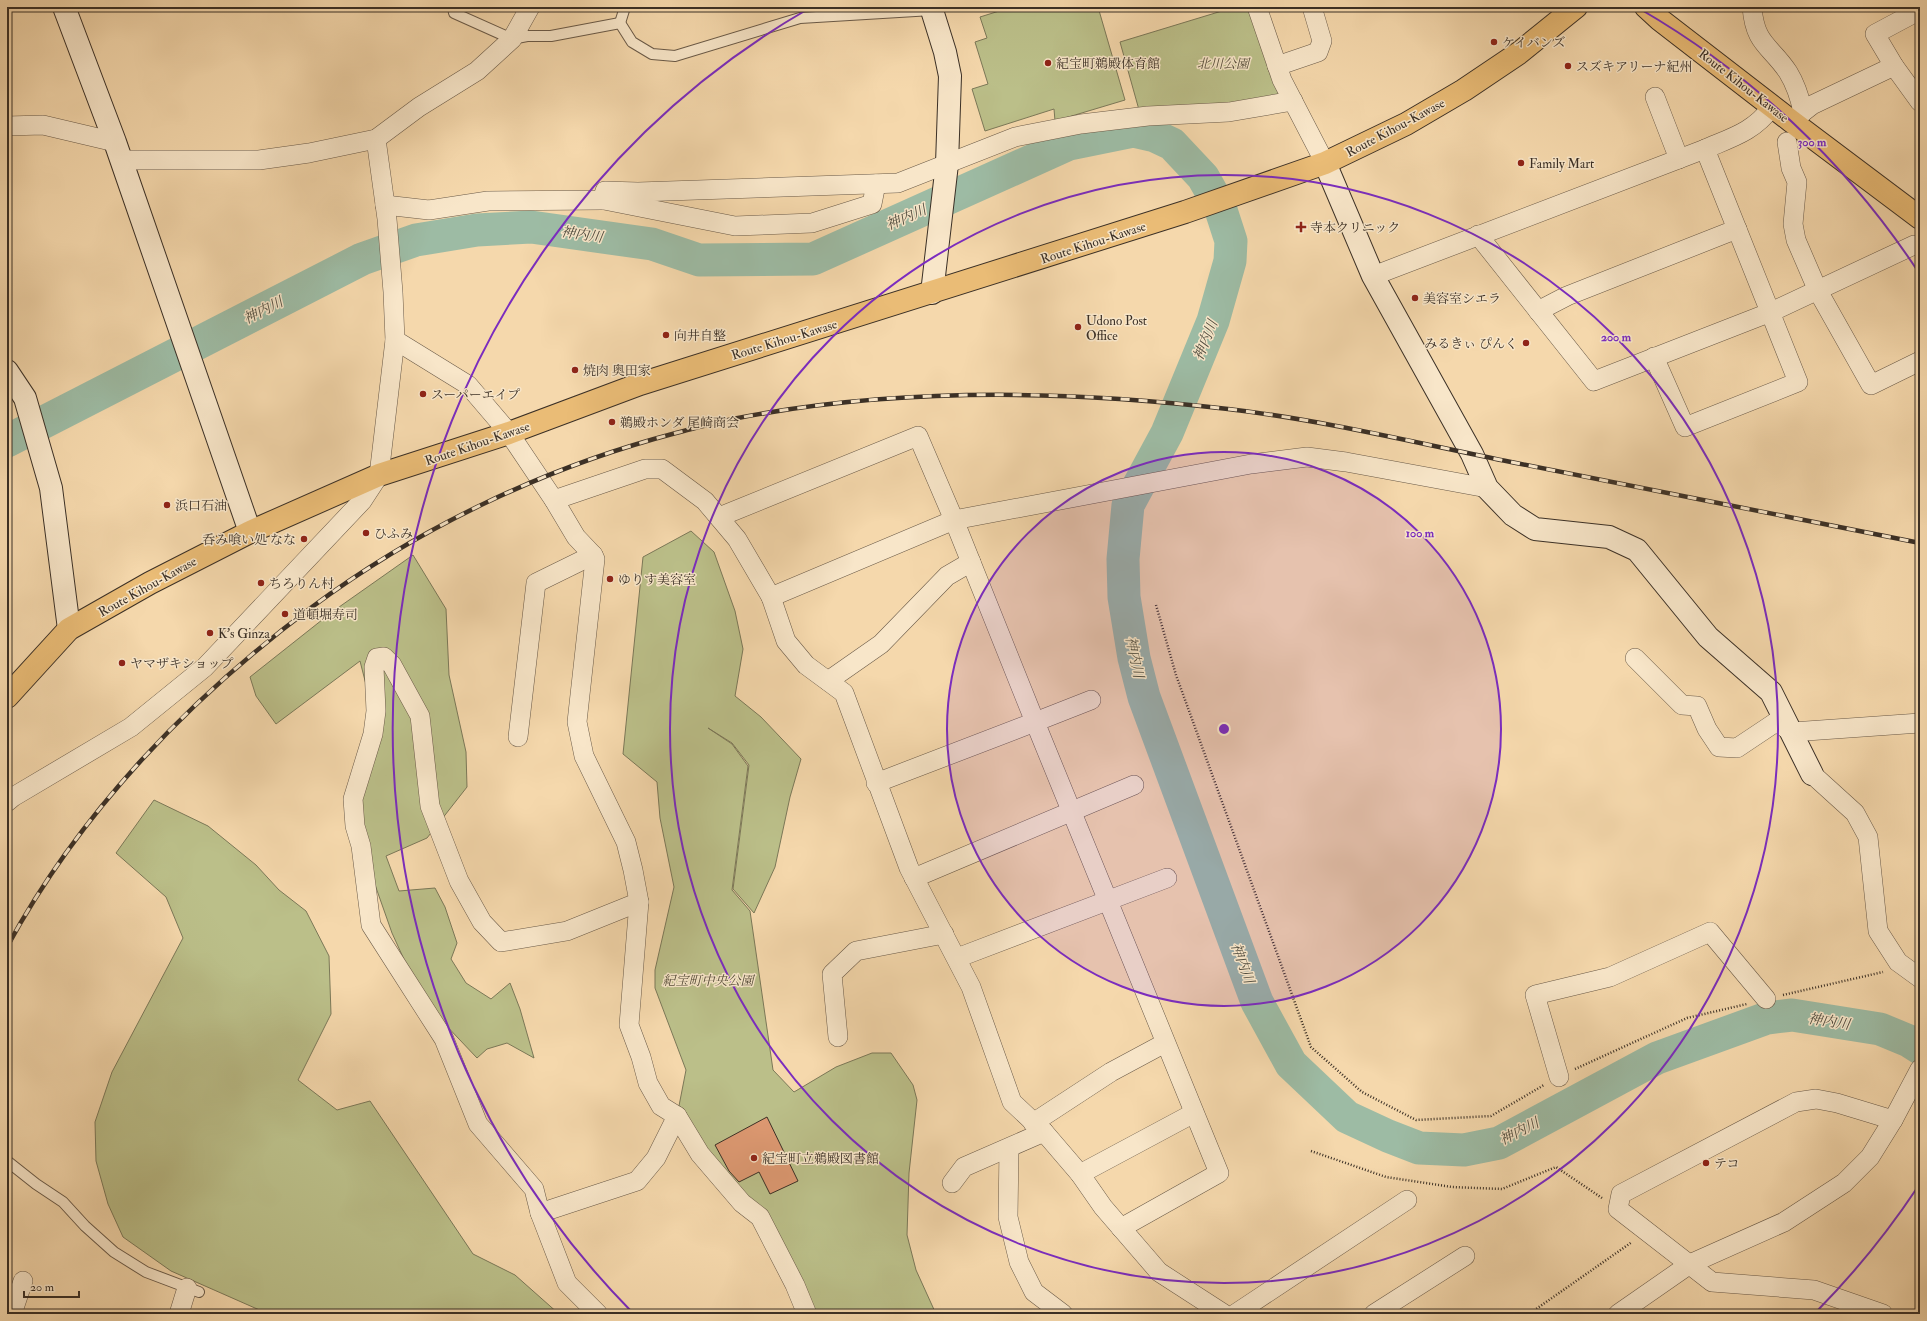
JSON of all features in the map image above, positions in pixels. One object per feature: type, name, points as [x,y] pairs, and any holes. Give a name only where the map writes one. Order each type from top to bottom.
[{"type":"main road","name":"Route Kihou-Kawase","points":[[7,698],[69,629],[150,583],[250,532],[379,475],[509,433],[640,384],[1185,212],[1326,163],[1406,124],[1464,90],[1519,53],[1576,7]]},
{"type":"main road","name":"Route Kihou-Kawase","points":[[1646,7],[1659,19],[1794,125],[1920,218]]},
{"type":"street","points":[[64,7],[118,151],[169,302],[250,532]]},
{"type":"street","points":[[7,126],[43,125],[118,151],[259,160],[309,153],[376,139],[419,107],[477,71],[512,38],[530,7]]},
{"type":"street","points":[[1258,7],[1278,66],[1293,101],[1326,163],[1373,276],[1472,454],[1487,488],[1513,515],[1536,529],[1609,537],[1637,550],[1708,637],[1771,692],[1812,774],[1855,813],[1868,837],[1878,930],[1898,962],[1913,973]]},
{"type":"street","points":[[1278,66],[1318,52],[1322,41],[1312,7]]},
{"type":"street","points":[[1752,7],[1753,24],[1763,44],[1787,71],[1797,88],[1791,168],[1797,182],[1793,224],[1796,240],[1818,291],[1871,385],[1920,361]]},
{"type":"street","points":[[932,8],[945,52],[950,76],[947,164],[932,293]]},
{"type":"street","points":[[1920,10],[1875,34],[1894,66],[1920,102]]},
{"type":"street","points":[[1794,125],[1812,105],[1894,66]]},
{"type":"street","points":[[1654,97],[1680,159]]},
{"type":"street","points":[[602,200],[605,191],[638,192],[898,183],[1015,138],[1081,124],[1148,116],[1229,112],[1293,101]]},
{"type":"street","points":[[1373,276],[1705,149],[1751,128],[1762,121],[1772,107]]},
{"type":"street","points":[[7,802],[131,727],[205,667],[362,502],[379,475],[395,340],[394,292],[386,212],[376,139]]},
{"type":"street","points":[[1654,357],[1685,427],[1798,382],[1705,149]]},
{"type":"street","points":[[386,212],[430,210],[488,201],[602,200],[735,226],[812,223],[872,204],[876,184]]},
{"type":"street","points":[[1538,311],[1568,296],[1737,229]]},
{"type":"street","points":[[1478,235],[1594,381],[1771,312],[1914,245]]},
{"type":"street","points":[[395,340],[468,386],[509,433],[554,500],[576,537],[595,559],[577,722],[584,756],[626,842],[639,902],[629,1025],[641,1056],[648,1083],[661,1106],[676,1116],[700,1154],[742,1203],[760,1217],[795,1285],[808,1314]]},
{"type":"street","points":[[7,370],[25,398],[51,488],[69,629]]},
{"type":"street","points":[[719,517],[918,436],[954,520],[1070,812],[1218,1173],[1121,1228]]},
{"type":"street","points":[[771,597],[954,520],[1251,464],[1307,458],[1346,462],[1487,488]]},
{"type":"street","points":[[554,500],[645,469],[662,469],[705,501],[719,517],[737,539],[771,597],[786,641],[806,665],[844,693],[876,783],[914,878],[971,987],[1012,1102],[1038,1127],[1080,1174],[1103,1207],[1159,1272],[1224,1314]]},
{"type":"street","points":[[518,737],[536,583],[593,555]]},
{"type":"street","points":[[828,681],[881,644],[947,576],[971,562]]},
{"type":"street","points":[[598,1314],[567,1283],[540,1213],[534,1189],[478,1124],[444,1039],[370,925],[361,846],[355,826],[353,799],[374,734],[376,711],[374,667],[377,658],[384,657],[392,664],[420,716],[430,806],[459,881],[482,922],[501,942],[567,932],[639,902]]},
{"type":"street","points":[[1635,658],[1682,705],[1697,706],[1707,729],[1719,747],[1737,748],[1776,722],[1792,732],[1920,723]]},
{"type":"street","points":[[876,783],[1091,700]]},
{"type":"street","points":[[914,878],[1134,785]]},
{"type":"street","points":[[957,958],[1168,878]]},
{"type":"street","points":[[1559,1076],[1535,994],[1610,977],[1710,932],[1766,999]]},
{"type":"street","points":[[838,1037],[832,974],[856,951],[944,934]]},
{"type":"street","points":[[952,1183],[964,1167],[1009,1148],[1111,1072],[1165,1043]]},
{"type":"street","points":[[1618,1314],[1690,1264],[1784,1222],[1844,1183],[1870,1156],[1893,1120],[1920,1069]]},
{"type":"street","points":[[1883,1314],[1814,1290],[1712,1282],[1618,1209],[1621,1194],[1796,1102],[1816,1099],[1837,1103],[1893,1120]]},
{"type":"street","points":[[1080,1174],[1194,1113]]},
{"type":"street","points":[[540,1213],[637,1181],[656,1158],[676,1116]]},
{"type":"street","points":[[1009,1148],[1008,1217],[1019,1262],[1034,1292],[1063,1314]]},
{"type":"street","points":[[1235,1314],[1407,1200]]},
{"type":"street","points":[[1374,1314],[1465,1256]]},
{"type":"street","points":[[12,1314],[23,1281]]},
{"type":"street","points":[[179,1314],[193,1290]]},
{"type":"lane","points":[[453,7],[454,13],[512,38],[527,36],[551,36],[620,23]]},
{"type":"lane","points":[[624,7],[620,23],[632,42],[652,54],[675,56],[800,18],[932,8]]},
{"type":"lane","points":[[7,1160],[36,1184],[63,1202],[114,1252],[146,1272],[193,1290]]},
{"type":"path","points":[[1156,605],[1176,675],[1311,1047],[1362,1092],[1416,1120],[1491,1116],[1559,1076],[1687,1018],[1766,999],[1913,973]]},
{"type":"path","points":[[1311,1151],[1386,1177],[1452,1187],[1502,1189],[1556,1167],[1618,1209]]},
{"type":"path","points":[[1529,1314],[1647,1231]]},
{"type":"green space","name":"紀宝町鵜殿体育館","points":[[1012,7],[1098,7],[1125,100],[1055,121],[1054,109],[985,131],[972,89],[988,84],[975,42],[987,38],[980,17]]},
{"type":"green space","name":"北川公園","points":[[1235,7],[1257,7],[1293,101],[1141,117],[1120,42]]},
{"type":"green space","name":"紀宝町中央公園","points":[[691,531],[714,552],[735,611],[743,649],[735,696],[761,717],[801,759],[790,797],[775,867],[754,913],[733,889],[749,765],[732,743],[708,728],[732,744],[748,766],[732,890],[750,911],[773,1070],[794,1092],[836,1067],[872,1053],[891,1053],[913,1085],[917,1100],[909,1173],[907,1235],[916,1270],[936,1314],[814,1314],[762,1221],[677,1116],[686,1070],[655,988],[655,970],[674,887],[660,818],[657,782],[623,754],[643,557]]},
{"type":"green space","points":[[413,555],[446,609],[449,675],[466,752],[467,787],[427,838],[386,856],[399,891],[435,888],[445,907],[457,943],[451,959],[466,983],[491,999],[510,983],[520,1009],[534,1058],[507,1043],[487,1049],[477,1058],[423,1001],[392,933],[361,845],[356,791],[375,720],[360,661],[276,724],[256,696],[250,677],[332,612]]},
{"type":"green space","points":[[154,800],[208,826],[256,865],[279,890],[306,911],[329,956],[331,1014],[298,1080],[337,1110],[370,1101],[473,1254],[515,1275],[559,1314],[263,1314],[264,1312],[171,1271],[123,1237],[108,1204],[96,1161],[95,1122],[112,1072],[183,938],[166,897],[116,853]]},
{"type":"building","name":"紀宝町立鵜殿図書館","points":[[767,1117],[798,1181],[770,1194],[759,1172],[739,1182],[729,1171],[715,1145]]},
{"type":"waterway","name":"神内川","points":[[7,441],[362,259],[416,240],[477,230],[531,227],[652,244],[699,260],[813,259],[1069,144],[1133,131],[1155,136],[1172,144],[1203,177],[1220,207],[1231,241],[1230,261],[1213,321],[1167,433],[1128,505],[1123,559],[1124,597],[1134,658],[1144,697],[1257,1002],[1291,1064],[1347,1117],[1388,1136],[1419,1148],[1464,1150],[1499,1143],[1657,1058],[1767,1018],[1792,1015],[1880,1029],[1909,1041],[1920,1048]]},
{"type":"railway","points":[[7,947],[36,897],[68,850],[103,804],[141,760],[181,719],[223,680],[267,642],[312,607],[353,578],[396,551],[440,526],[532,482],[579,463],[627,447],[730,420],[799,408],[860,401],[983,395],[1044,395],[1106,398],[1228,409],[1299,419],[1920,543]]},
{"type":"place","name":"ケイバンズ","points":[[1494,42]]},
{"type":"place","name":"紀宝町鵜殿体育館","points":[[1048,63]]},
{"type":"place","name":"スズキアリーナ紀州","points":[[1568,66]]},
{"type":"place","name":"Family Mart","points":[[1521,163]]},
{"type":"place","name":"寺本クリニック","points":[[1301,227]]},
{"type":"place","name":"美容室シエラ","points":[[1415,298]]},
{"type":"place","name":"Udono Post Office","points":[[1078,327]]},
{"type":"place","name":"向井自整","points":[[666,335]]},
{"type":"place","name":"みるきぃ ぴんく","points":[[1526,343]]},
{"type":"place","name":"焼肉 奥田家","points":[[575,370]]},
{"type":"place","name":"スーパーエイプ","points":[[423,394]]},
{"type":"place","name":"鵜殿ホンダ 尾崎商会","points":[[612,422]]},
{"type":"place","name":"浜口石油","points":[[167,505]]},
{"type":"place","name":"ひふみ","points":[[366,533]]},
{"type":"place","name":"呑み喰い処 なな","points":[[304,539]]},
{"type":"place","name":"ゆりす美容室","points":[[610,579]]},
{"type":"place","name":"ちろりん村","points":[[261,583]]},
{"type":"place","name":"道頓堀寿司","points":[[285,614]]},
{"type":"place","name":"K's Ginza","points":[[210,633]]},
{"type":"place","name":"ヤマザキショップ","points":[[122,663]]},
{"type":"place","name":"紀宝町立鵜殿図書館","points":[[754,1158]]},
{"type":"place","name":"テコ","points":[[1706,1163]]}]
